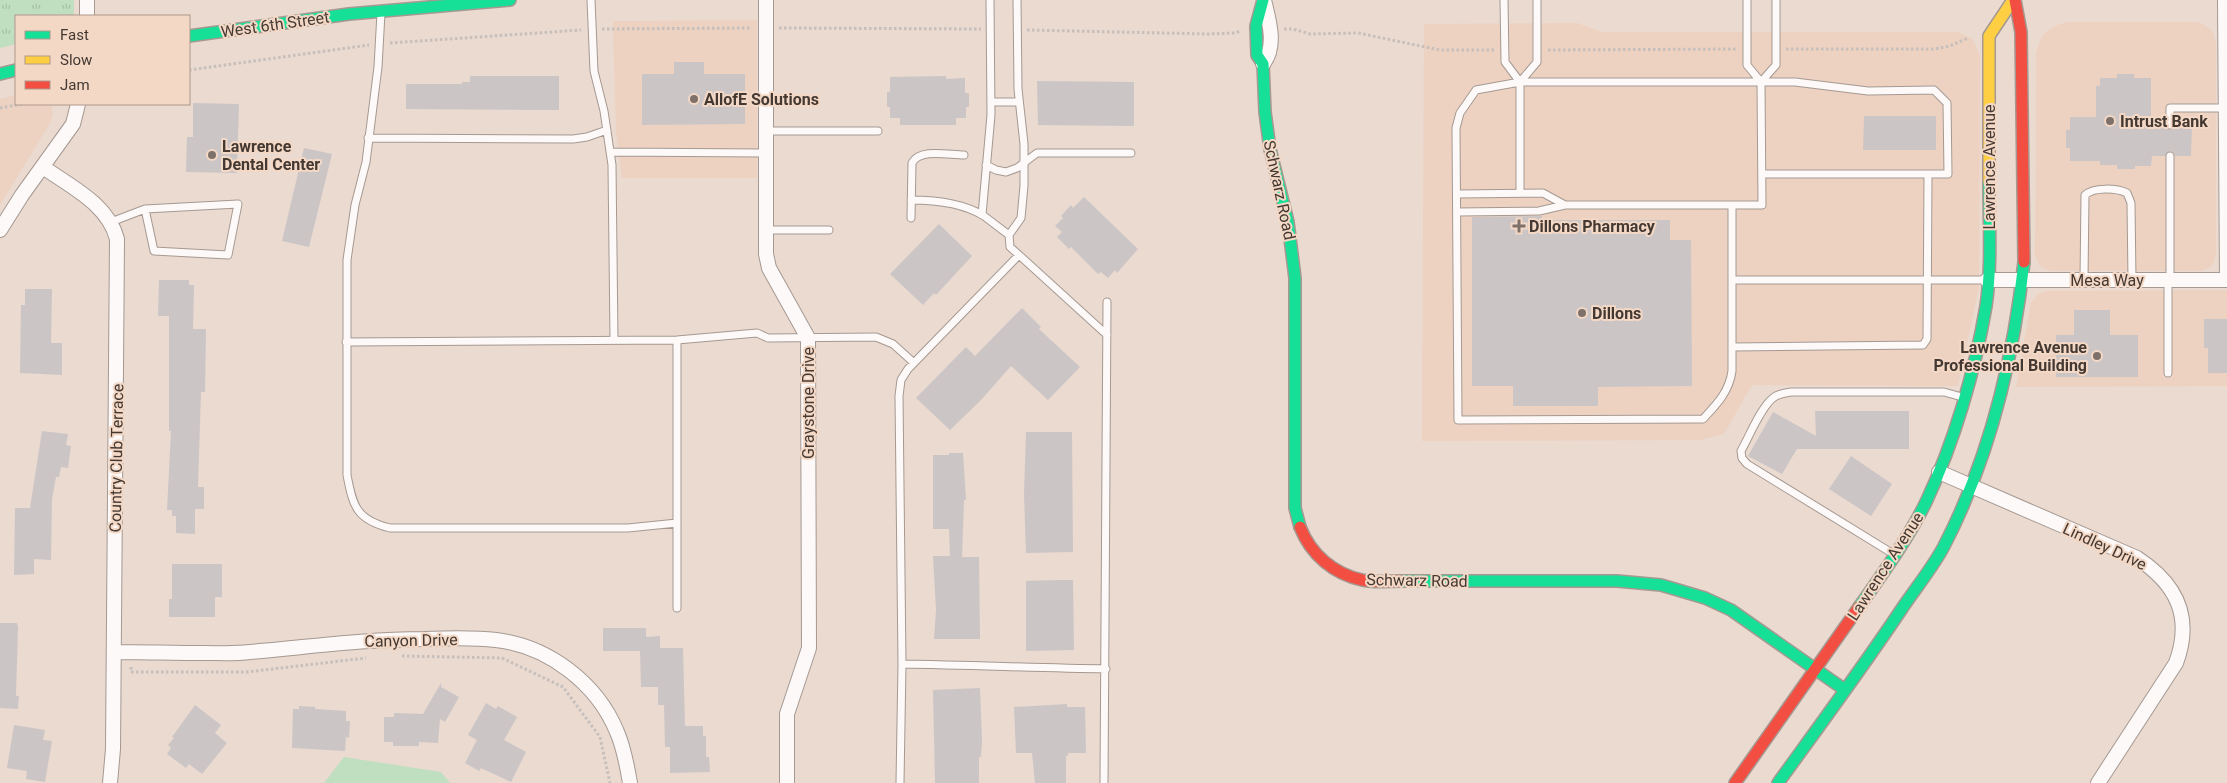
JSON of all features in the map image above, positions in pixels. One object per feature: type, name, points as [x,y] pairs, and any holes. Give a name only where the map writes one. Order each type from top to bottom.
[{"type":"street","points":[[87,0],[87,15]]},
{"type":"street","name":"West 6th Street","points":[[190,36],[240,27],[381,10],[422,3],[510,0]]},
{"type":"street","name":"Graystone Drive","points":[[766,0],[766,254],[769,268],[808,338],[809,648],[787,714],[787,783]]},
{"type":"street","name":"Schwarz Road","points":[[1264,0],[1270,25],[1270,55],[1263,64],[1265,112],[1270,148],[1288,222],[1296,278],[1295,508],[1299,528],[1316,556],[1328,566],[1346,576],[1364,581],[1617,581],[1661,585],[1690,593],[1731,610],[1845,690]]},
{"type":"street","name":"Lawrence Avenue","points":[[1735,783],[1896,555],[1926,502],[1939,472],[1965,398],[1984,314],[1987,280],[1989,36],[2014,0]]},
{"type":"street","name":"Lawrence Avenue","points":[[1778,783],[1905,606],[1942,549],[1972,486],[1997,414],[2023,280],[2025,226],[2021,112],[2021,32],[2014,0]]},
{"type":"street","points":[[2226,0],[2227,280]]},
{"type":"street","points":[[0,74],[15,70]]},
{"type":"street","points":[[0,230],[73,124],[78,105]]},
{"type":"street","name":"Country Club Terrace","points":[[43,167],[100,208],[111,222],[118,248],[113,749],[110,783]]},
{"type":"street","name":"Mesa Way","points":[[1987,280],[2227,280]]},
{"type":"street","name":"Lindley Drive","points":[[1939,472],[2137,558],[2154,569],[2165,580],[2175,595],[2182,614],[2184,629],[2182,647],[2176,663],[2098,783]]},
{"type":"street","name":"Canyon Drive","points":[[114,652],[247,653],[375,639],[450,638],[496,640],[513,643],[554,660],[576,676],[593,693],[609,716],[617,732],[626,758],[630,783]]},
{"type":"lane","points":[[591,0],[594,71],[612,165],[614,340]]},
{"type":"lane","points":[[982,215],[991,102],[990,0]]},
{"type":"lane","points":[[1018,0],[1019,102],[1024,163],[1021,218],[1009,235],[1010,247],[1106,334]]},
{"type":"lane","points":[[1504,0],[1505,62],[1520,82],[1520,193]]},
{"type":"lane","points":[[1520,82],[1537,62],[1537,0]]},
{"type":"lane","points":[[1457,212],[1539,211],[1565,205],[1762,205],[1761,82],[1746,65],[1746,0]]},
{"type":"lane","points":[[1761,82],[1776,65],[1776,0]]},
{"type":"lane","points":[[381,10],[378,67],[366,162],[355,206],[347,260],[347,475],[356,508],[363,518],[375,525],[390,528],[628,528],[677,522]]},
{"type":"lane","points":[[1732,205],[1732,347],[1730,385],[1724,395],[1703,419],[1458,420],[1456,128],[1464,106],[1476,90],[1520,82],[1795,82],[1868,91],[1934,90],[1947,102],[1948,174],[1762,174]]},
{"type":"lane","points":[[991,102],[1019,102]]},
{"type":"lane","points":[[2170,125],[2170,108],[2226,108]]},
{"type":"lane","points":[[368,138],[573,139],[587,137],[606,130]]},
{"type":"lane","points":[[766,131],[878,131]]},
{"type":"lane","points":[[610,152],[766,153]]},
{"type":"lane","points":[[986,165],[1006,172],[1024,163],[1036,153],[1131,153]]},
{"type":"lane","points":[[911,218],[912,164],[915,157],[922,154],[964,155]]},
{"type":"lane","points":[[2168,373],[2170,156]]},
{"type":"lane","points":[[1732,347],[1923,345],[1926,339],[1928,280],[1928,174]]},
{"type":"lane","points":[[2084,280],[2085,195],[2094,190],[2120,190],[2127,193],[2131,203],[2132,280]]},
{"type":"lane","points":[[1457,194],[1543,193],[1565,205]]},
{"type":"lane","points":[[911,200],[942,202],[982,215],[1009,235]]},
{"type":"lane","points":[[111,222],[145,210],[238,204],[228,255],[154,252],[145,210]]},
{"type":"lane","points":[[766,230],[829,230]]},
{"type":"lane","points":[[900,783],[902,664],[898,396],[901,380],[914,363],[1019,255]]},
{"type":"lane","points":[[1732,280],[1987,280]]},
{"type":"lane","points":[[1104,783],[1106,670],[1106,302]]},
{"type":"lane","points":[[346,342],[677,340],[757,332],[768,338],[876,337],[893,344],[914,363]]},
{"type":"lane","points":[[677,340],[677,608]]},
{"type":"lane","points":[[1896,555],[1747,464],[1742,458],[1741,451],[1766,406],[1771,399],[1779,394],[1792,392],[1944,392],[1965,398]]},
{"type":"lane","points":[[902,664],[992,665],[1026,668],[1106,670]]},
{"type":"path","points":[[190,70],[380,44],[592,29],[991,29]]},
{"type":"path","points":[[1018,29],[1208,34],[1235,33],[1243,29]]},
{"type":"path","points":[[1285,29],[1310,34],[1358,33],[1440,50],[1505,50]]},
{"type":"path","points":[[1776,49],[1935,49],[1950,46],[1968,38]]},
{"type":"path","points":[[1537,50],[1746,49]]},
{"type":"path","points":[[0,108],[16,105]]},
{"type":"path","points":[[130,652],[132,672],[247,672],[375,657]]},
{"type":"path","points":[[394,656],[502,658],[563,687],[600,737],[610,783]]},
{"type":"shaded area","points":[[757,20],[757,178],[622,178],[616,133],[613,21]]},
{"type":"shaded area","points":[[2068,22],[2196,22],[2203,24],[2213,32],[2216,44],[2216,254],[2213,264],[2209,268],[2202,271],[2051,271],[2039,265],[2035,255],[2036,53],[2041,38],[2046,32],[2057,25]]},
{"type":"shaded area","points":[[1577,23],[1602,32],[1958,32],[1973,39],[1980,56],[1979,287],[1958,386],[1752,385],[1724,434],[1700,440],[1422,441],[1424,24]]},
{"type":"shaded area","points":[[15,95],[15,105],[51,105],[53,113],[51,122],[0,205],[0,99]]},
{"type":"shaded area","points":[[2227,290],[2227,386],[2016,387],[2031,302],[2038,294],[2045,291]]},
{"type":"green space","points":[[0,0],[74,0],[74,15],[15,15],[15,44],[0,48]]},
{"type":"green space","points":[[344,757],[441,772],[450,783],[324,783]]},
{"type":"building","name":"AllofE Solutions","points":[[674,62],[704,62],[704,74],[745,74],[745,124],[642,125],[642,74],[674,74]]},
{"type":"building","name":"Intrust Bank","points":[[2117,74],[2134,74],[2134,78],[2151,78],[2151,125],[2165,125],[2170,130],[2175,125],[2192,125],[2191,156],[2175,156],[2170,151],[2165,156],[2152,156],[2151,166],[2135,166],[2135,169],[2117,169],[2117,165],[2100,165],[2100,161],[2070,161],[2070,148],[2066,148],[2066,130],[2070,130],[2070,117],[2096,117],[2096,86],[2100,86],[2100,78],[2117,78]]},
{"type":"building","points":[[470,76],[559,76],[559,110],[406,109],[406,84],[462,84],[462,82],[470,82]]},
{"type":"building","points":[[946,76],[946,79],[965,78],[965,93],[969,93],[969,107],[966,107],[966,118],[956,118],[956,125],[900,125],[900,118],[890,118],[890,107],[887,107],[887,92],[890,92],[890,77]]},
{"type":"building","points":[[1037,81],[1134,82],[1134,126],[1038,125]]},
{"type":"building","name":"Lawrence Dental Center","points":[[193,103],[239,104],[237,173],[186,172],[187,137],[193,137]]},
{"type":"building","points":[[1864,116],[1936,116],[1936,150],[1863,150]]},
{"type":"building","points":[[304,148],[332,154],[309,247],[282,241]]},
{"type":"building","points":[[1084,197],[1138,249],[1117,273],[1115,270],[1108,278],[1101,272],[1098,274],[1071,247],[1069,249],[1057,237],[1062,232],[1055,226],[1063,218],[1061,216],[1071,205],[1073,208]]},
{"type":"building","name":"Dillons","points":[[1542,216],[1542,220],[1670,220],[1670,240],[1691,240],[1692,386],[1598,387],[1598,406],[1513,406],[1513,386],[1472,386],[1472,217]]},
{"type":"building","points":[[939,224],[972,256],[936,295],[934,293],[923,305],[890,274]]},
{"type":"building","points":[[159,280],[189,280],[189,285],[194,285],[193,329],[206,329],[205,392],[201,392],[198,487],[204,487],[204,509],[195,509],[195,534],[176,533],[176,516],[172,516],[172,510],[167,510],[171,431],[169,431],[169,316],[158,316]]},
{"type":"building","points":[[25,289],[52,289],[51,343],[62,343],[62,375],[20,373],[21,305],[25,305]]},
{"type":"building","points":[[1022,308],[1041,327],[1039,329],[1080,367],[1048,400],[1011,366],[981,400],[950,430],[916,398],[966,347],[975,356]]},
{"type":"building","name":"Lawrence Avenue Professional Building","points":[[2074,310],[2110,310],[2110,335],[2138,335],[2138,377],[2056,377],[2056,335],[2074,335]]},
{"type":"building","points":[[2204,319],[2227,319],[2227,373],[2208,373],[2208,348],[2204,348]]},
{"type":"building","points":[[1815,411],[1909,411],[1909,449],[1797,449],[1782,474],[1748,456],[1773,412],[1816,436]]},
{"type":"building","points":[[42,431],[68,434],[66,445],[71,446],[68,468],[61,467],[59,477],[56,477],[52,499],[51,560],[34,559],[34,574],[14,575],[15,508],[30,508]]},
{"type":"building","points":[[1026,432],[1072,432],[1073,552],[1026,553],[1024,494]]},
{"type":"building","points":[[949,453],[963,453],[966,500],[964,500],[962,557],[979,557],[980,639],[934,639],[936,610],[933,556],[950,556],[949,529],[933,529],[933,455],[949,455]]},
{"type":"building","points":[[1851,456],[1892,484],[1871,516],[1829,489]]},
{"type":"building","points":[[172,564],[222,564],[222,597],[215,597],[215,617],[169,617],[169,599],[172,599]]},
{"type":"building","points":[[1073,580],[1074,650],[1026,651],[1026,581]]},
{"type":"building","points":[[0,623],[17,623],[18,627],[16,696],[19,696],[18,709],[0,708]]},
{"type":"building","points":[[603,628],[646,628],[646,637],[660,636],[660,648],[683,648],[685,726],[703,726],[703,736],[706,736],[706,757],[709,757],[710,772],[670,773],[670,747],[665,747],[664,705],[658,705],[658,687],[641,687],[640,651],[603,651]]},
{"type":"building","points":[[441,683],[441,687],[459,697],[445,722],[440,719],[438,743],[419,742],[419,746],[393,746],[393,742],[384,742],[384,717],[394,717],[394,713],[423,714]]},
{"type":"building","points":[[980,688],[982,740],[981,757],[979,757],[979,783],[935,783],[933,690]]},
{"type":"building","points":[[486,703],[496,709],[498,706],[517,717],[504,740],[526,752],[511,782],[481,768],[479,771],[465,763],[477,740],[468,735]]},
{"type":"building","points":[[1067,704],[1067,707],[1085,707],[1086,753],[1068,753],[1068,756],[1066,756],[1066,783],[1035,783],[1032,753],[1016,753],[1014,707]]},
{"type":"building","points":[[195,705],[221,725],[215,733],[227,743],[202,774],[189,764],[186,768],[167,754],[171,748],[168,745],[174,738],[172,737]]},
{"type":"building","points":[[299,706],[346,711],[346,721],[350,721],[349,738],[346,737],[345,751],[292,748],[293,709],[299,709]]},
{"type":"building","points":[[14,725],[45,730],[43,740],[52,741],[45,782],[26,779],[27,771],[7,768]]},
{"type":"traffic: fast","points":[[190,36],[349,14],[510,0]]},
{"type":"traffic: fast","points":[[1263,0],[1256,26],[1257,55],[1263,64],[1265,112],[1270,149],[1288,222],[1295,278],[1295,508],[1300,527]]},
{"type":"traffic: fast","points":[[0,74],[15,70]]},
{"type":"traffic: fast","points":[[1859,607],[1895,556],[1926,502],[1946,456],[1970,381],[1988,291],[1990,260],[1989,182]]},
{"type":"traffic: fast","points":[[1778,783],[1929,570],[1943,548],[1960,514],[1974,479],[1997,409],[2013,336],[2024,262]]},
{"type":"traffic: fast","points":[[1401,581],[1617,581],[1661,585],[1705,598],[1731,610],[1845,690]]},
{"type":"traffic: slow","points":[[1989,182],[1989,36],[2013,0]]},
{"type":"traffic: jam","points":[[2015,0],[2021,32],[2024,262]]},
{"type":"traffic: jam","points":[[1300,527],[1310,546],[1317,554],[1325,562],[1342,573],[1367,581],[1401,581]]},
{"type":"traffic: jam","points":[[1735,783],[1859,607]]},
{"type":"place","name":"AllofE Solutions","points":[[694,99]]},
{"type":"place","name":"Intrust Bank","points":[[2110,121]]},
{"type":"place","name":"Lawrence Dental Center","points":[[212,155]]},
{"type":"place","name":"Dillons Pharmacy","points":[[1519,226]]},
{"type":"place","name":"Dillons","points":[[1582,313]]},
{"type":"place","name":"Lawrence Avenue Professional Building","points":[[2097,356]]}]
